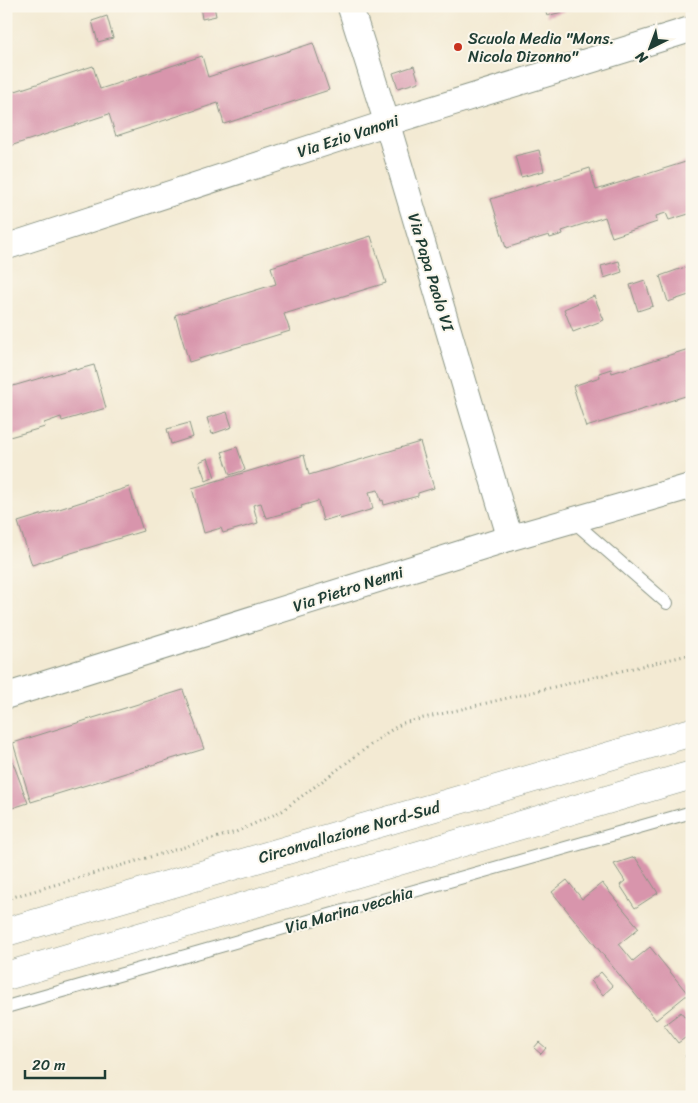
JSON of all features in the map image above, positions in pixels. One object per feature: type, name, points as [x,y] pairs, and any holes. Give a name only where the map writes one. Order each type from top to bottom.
[{"type":"main road","name":"Circonvallazione Nord-Sud","points":[[6,932],[692,732]]},
{"type":"main road","points":[[6,976],[692,775]]},
{"type":"street","name":"Via Papa Paolo VI","points":[[350,6],[387,123],[510,538]]},
{"type":"street","name":"Via Ezio Vanoni","points":[[6,247],[387,123],[692,29]]},
{"type":"street","name":"Via Pietro Nenni","points":[[6,696],[510,538],[692,486]]},
{"type":"lane","points":[[572,520],[667,603]]},
{"type":"lane","name":"Via Marina vecchia","points":[[6,1007],[692,812]]},
{"type":"path","points":[[6,899],[236,832],[282,811],[388,732],[403,723],[692,654]]},
{"type":"building","points":[[200,6],[214,6],[216,16],[202,19]]},
{"type":"building","points":[[544,6],[580,6],[580,7],[547,16]]},
{"type":"building","points":[[107,16],[113,38],[98,42],[92,21]]},
{"type":"building","points":[[313,43],[329,90],[224,124],[218,103],[116,136],[109,114],[7,147],[6,94],[93,66],[100,89],[202,56],[208,77]]},
{"type":"building","points":[[414,66],[419,82],[398,88],[393,73]]},
{"type":"building","points":[[539,150],[544,171],[521,177],[515,156]]},
{"type":"building","points":[[692,160],[692,213],[669,220],[666,213],[656,216],[657,222],[612,237],[605,217],[562,231],[563,234],[550,238],[549,235],[506,248],[491,199],[590,168],[596,190]]},
{"type":"building","points":[[371,236],[386,283],[284,314],[290,331],[189,362],[175,315],[276,284],[271,267]]},
{"type":"building","points":[[619,261],[622,272],[604,278],[601,266]]},
{"type":"building","points":[[688,266],[692,276],[692,294],[668,302],[660,276]]},
{"type":"building","points":[[645,280],[653,306],[638,311],[630,285]]},
{"type":"building","points":[[594,296],[604,320],[573,332],[564,309]]},
{"type":"building","points":[[692,348],[692,394],[586,427],[573,386],[600,377],[599,373],[611,369],[612,373]]},
{"type":"building","points":[[94,365],[106,408],[62,421],[61,417],[44,423],[45,427],[6,438],[6,388],[75,368],[76,370]]},
{"type":"building","points":[[227,412],[232,427],[212,434],[207,418]]},
{"type":"building","points":[[189,423],[193,437],[171,444],[167,429]]},
{"type":"building","points":[[420,442],[434,488],[418,493],[418,496],[384,505],[378,490],[369,492],[373,509],[340,519],[339,516],[323,521],[318,501],[301,506],[302,508],[267,518],[261,503],[253,505],[258,523],[223,533],[221,528],[204,533],[192,488],[304,455],[309,475]]},
{"type":"building","points":[[237,447],[245,470],[230,475],[222,452]]},
{"type":"building","points":[[208,458],[215,477],[206,481],[199,462]]},
{"type":"building","points":[[129,487],[143,531],[32,565],[18,522]]},
{"type":"building","points":[[183,690],[204,749],[31,802],[13,743]]},
{"type":"building","points":[[6,744],[28,803],[6,810]]},
{"type":"building","points":[[635,857],[658,893],[635,908],[620,885],[625,881],[614,864]]},
{"type":"building","points":[[567,880],[582,899],[602,883],[639,928],[619,944],[633,961],[650,947],[688,994],[656,1020],[552,892]]},
{"type":"building","points":[[601,972],[613,986],[603,995],[591,981]]},
{"type":"building","points":[[681,1012],[692,1026],[692,1033],[678,1043],[664,1025]]},
{"type":"building","points":[[539,1042],[546,1048],[541,1054],[534,1048]]},
{"type":"building","points":[[692,1051],[692,1064],[685,1056]]},
{"type":"place","name":"Scuola Media \"Mons. Nicola Dizonno\"","points":[[458,47]]}]
